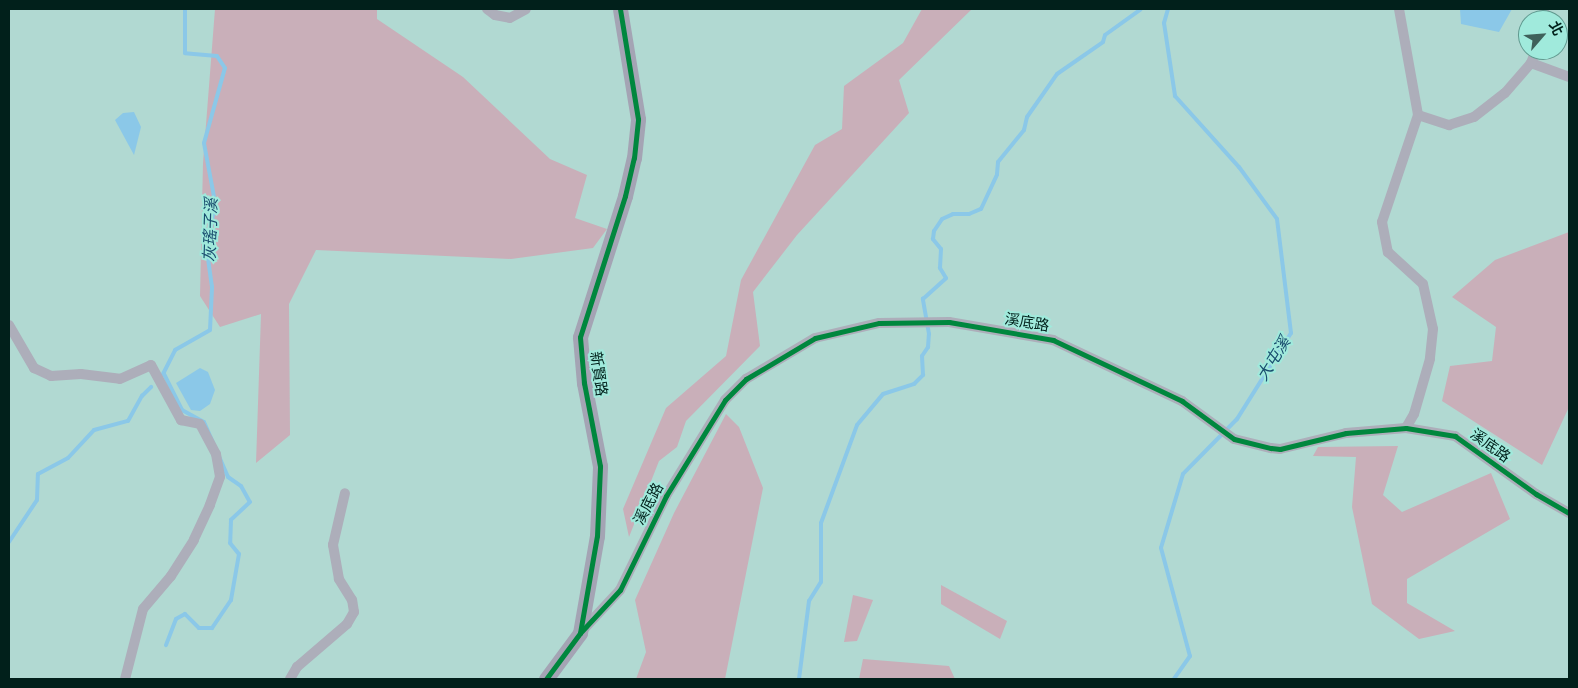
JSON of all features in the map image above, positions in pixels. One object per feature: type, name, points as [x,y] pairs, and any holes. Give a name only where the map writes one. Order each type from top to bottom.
[{"type":"street","points":[[487,9],[495,15],[510,18],[526,9]]},
{"type":"street","name":"新賢路","points":[[546,679],[580,633],[598,536],[600,484],[580,337],[625,196],[634,158],[638,119],[620,9]]},
{"type":"street","points":[[1399,9],[1418,115],[1382,222],[1388,252],[1423,284],[1433,329],[1430,359],[1414,414],[1406,428]]},
{"type":"street","points":[[1418,115],[1449,125],[1474,117],[1505,93],[1532,60]]},
{"type":"street","points":[[1531,63],[1569,77]]},
{"type":"street","name":"溪底路","points":[[580,633],[620,590],[666,496],[726,400],[746,379],[814,338],[879,323],[918,320],[934,321],[1053,340],[1182,401],[1216,423],[1234,439],[1280,449],[1346,433],[1406,428],[1455,436],[1536,494],[1569,513]]},
{"type":"street","points":[[9,324],[34,368],[50,376],[81,374],[120,380],[151,365],[181,420],[200,424],[216,454],[220,477],[210,504],[194,540],[171,576],[143,608],[125,679]]},
{"type":"street","points":[[290,679],[297,667],[346,624],[354,612],[352,600],[339,579],[333,545],[345,493]]},
{"type":"shaded area","points":[[215,9],[377,9],[377,19],[463,77],[550,159],[587,175],[575,218],[607,229],[593,248],[511,259],[316,250],[289,304],[290,435],[256,463],[261,314],[220,327],[200,296],[203,163]]},
{"type":"shaded area","points":[[922,9],[972,9],[899,80],[909,113],[797,235],[753,292],[760,346],[686,421],[677,447],[659,461],[629,537],[623,509],[666,408],[726,356],[741,280],[815,145],[842,129],[844,86],[903,43]]},
{"type":"shaded area","points":[[1569,232],[1569,407],[1542,465],[1442,401],[1450,366],[1492,361],[1496,327],[1452,297],[1495,260]]},
{"type":"shaded area","points":[[726,414],[739,427],[763,488],[725,679],[636,679],[646,652],[635,600],[674,513]]},
{"type":"shaded area","points":[[1398,446],[1383,495],[1402,512],[1491,473],[1510,519],[1407,579],[1407,603],[1455,631],[1419,639],[1372,604],[1352,507],[1356,457],[1313,456],[1318,447]]},
{"type":"shaded area","points":[[941,585],[1007,621],[1000,639],[941,604]]},
{"type":"shaded area","points":[[853,595],[873,600],[857,641],[844,642]]},
{"type":"shaded area","points":[[863,659],[949,666],[955,679],[859,679]]},
{"type":"water","points":[[1460,9],[1512,9],[1499,32],[1461,24]]},
{"type":"water","points":[[134,112],[141,127],[134,155],[115,120],[123,113]]},
{"type":"water","points":[[200,368],[208,372],[215,390],[210,404],[200,411],[191,410],[176,383]]},
{"type":"waterway","name":"灰瑤子溪","points":[[163,374],[175,350],[210,330],[212,287],[207,252],[215,202],[204,143],[225,68],[217,56],[185,53],[185,9]]},
{"type":"waterway","points":[[799,679],[809,601],[821,582],[821,523],[857,425],[883,394],[914,384],[923,375],[922,356],[928,347],[929,334],[923,299],[946,278],[940,268],[941,249],[933,239],[934,231],[942,219],[953,214],[969,214],[981,209],[997,174],[998,162],[1024,130],[1027,117],[1057,74],[1103,42],[1105,35],[1141,9]]},
{"type":"waterway","name":"大屯溪","points":[[1168,9],[1164,23],[1175,96],[1239,167],[1277,219],[1291,333],[1237,419],[1183,474],[1161,548],[1190,656],[1174,679]]},
{"type":"waterway","points":[[164,374],[182,410],[204,422],[228,477],[241,486],[250,502],[231,520],[230,543],[239,554],[231,600],[212,628],[199,628],[185,614],[176,619],[166,645]]},
{"type":"waterway","name":"灰瑤子溪","points":[[9,542],[37,500],[38,474],[68,458],[94,430],[128,421],[142,396],[151,387]]},
{"type":"cycle path","points":[[546,679],[580,633],[597,536],[600,466],[584,383],[580,337],[625,196],[634,158],[638,119],[620,9]]},
{"type":"cycle path","points":[[580,633],[620,590],[666,496],[725,400],[746,379],[815,338],[879,323],[949,322],[1053,340],[1182,401],[1234,439],[1271,448],[1280,449],[1346,433],[1406,428],[1455,436],[1536,494],[1569,513]]}]
